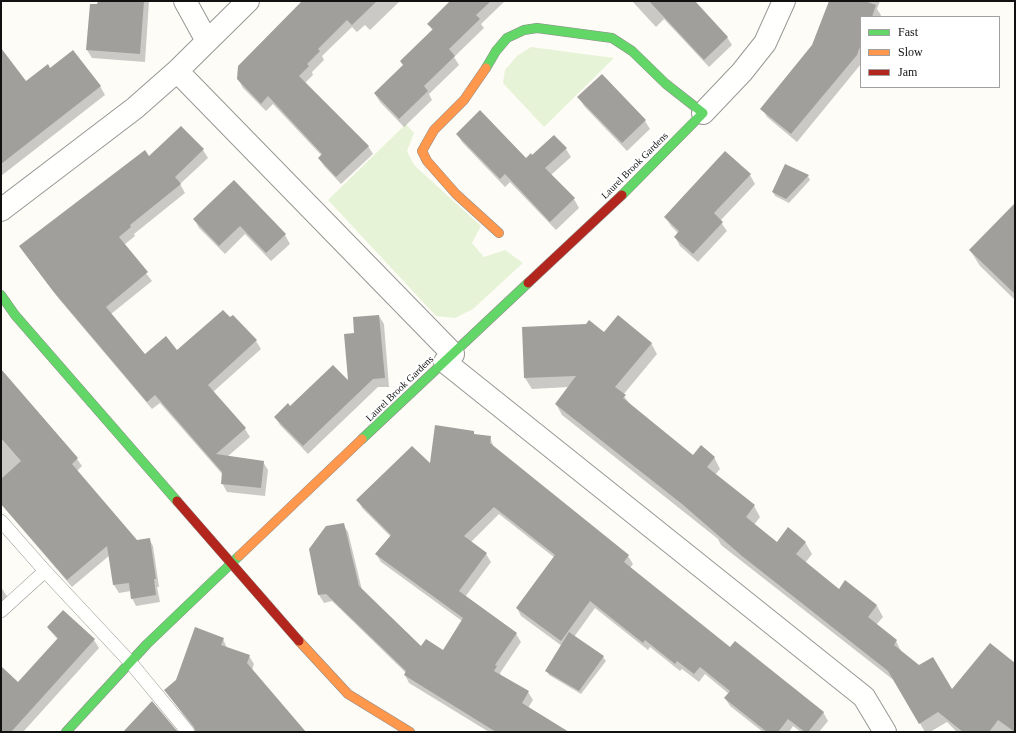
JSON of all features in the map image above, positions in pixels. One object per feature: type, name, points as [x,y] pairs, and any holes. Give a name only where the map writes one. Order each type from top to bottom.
[{"type":"street","points":[[185,1],[207,41]]},
{"type":"street","points":[[1,210],[135,108],[177,71],[248,1]]},
{"type":"street","points":[[499,233],[456,194],[427,161],[422,151],[434,130],[464,100],[480,79],[496,51],[507,38],[524,30],[537,28],[612,38],[632,51],[666,84],[703,113],[742,72],[764,43],[784,1]]},
{"type":"street","points":[[177,71],[449,358],[864,697],[885,732]]},
{"type":"street","name":"Laurel Brook Gardens","points":[[66,732],[130,662],[449,358],[604,213],[703,113]]},
{"type":"street","points":[[1,296],[15,315],[322,667],[348,694],[410,732]]},
{"type":"lane","points":[[1,521],[45,571],[130,662],[188,732]]},
{"type":"lane","points":[[1,611],[45,571]]},
{"type":"green space","points":[[531,47],[614,58],[544,127],[503,83],[505,70],[517,56]]},
{"type":"green space","points":[[406,124],[414,133],[407,151],[414,165],[481,226],[472,243],[484,257],[505,250],[523,263],[473,309],[455,318],[436,316],[328,200]]},
{"type":"building","points":[[98,1],[144,1],[140,54],[86,50],[90,4],[97,4]]},
{"type":"building","points":[[302,1],[377,1],[352,25],[347,20],[318,49],[320,51],[307,64],[309,66],[299,76],[369,146],[336,177],[318,158],[322,154],[268,96],[261,104],[237,79],[238,66]]},
{"type":"building","points":[[450,1],[491,1],[476,15],[480,19],[449,49],[455,56],[424,86],[428,91],[399,119],[374,93],[403,65],[400,61],[433,29],[427,24]]},
{"type":"building","points":[[649,1],[695,1],[728,37],[704,60]]},
{"type":"building","points":[[829,1],[865,1],[876,5],[872,16],[860,16],[860,47],[857,55],[791,134],[760,109],[812,45]]},
{"type":"building","points":[[1,48],[26,81],[48,64],[50,68],[73,50],[101,86],[1,164]]},
{"type":"building","points":[[602,74],[646,120],[622,143],[577,97]]},
{"type":"building","points":[[480,110],[526,158],[531,153],[532,155],[554,135],[567,148],[545,168],[575,198],[550,222],[505,174],[500,179],[456,134]]},
{"type":"building","points":[[181,126],[204,149],[175,177],[181,184],[130,225],[131,227],[119,237],[148,272],[106,307],[145,354],[166,336],[177,350],[223,310],[230,317],[233,315],[257,340],[208,385],[246,428],[216,454],[264,461],[261,488],[221,484],[222,472],[155,395],[147,402],[53,291],[19,246],[145,150],[149,156]]},
{"type":"building","points":[[725,151],[751,174],[714,213],[723,222],[693,254],[674,237],[679,231],[664,217]]},
{"type":"building","points":[[785,164],[809,175],[786,199],[772,192]]},
{"type":"building","points":[[234,180],[286,234],[266,253],[240,226],[219,246],[193,219]]},
{"type":"building","points":[[1015,203],[1015,294],[969,250]]},
{"type":"building","points":[[379,315],[385,378],[373,379],[303,446],[274,417],[288,403],[290,406],[333,365],[348,380],[344,334],[354,333],[353,317]]},
{"type":"building","points":[[618,315],[652,343],[615,387],[626,395],[623,398],[693,455],[701,445],[715,457],[707,467],[755,505],[746,517],[777,542],[788,527],[806,542],[796,554],[839,589],[845,580],[877,605],[868,617],[897,640],[894,645],[919,665],[933,657],[952,689],[990,643],[1015,663],[1015,732],[998,720],[989,732],[963,732],[938,712],[919,724],[888,671],[742,556],[682,504],[555,404],[576,376],[524,378],[522,327],[586,324],[589,320],[604,332]]},
{"type":"building","points":[[1,369],[78,458],[72,464],[137,540],[150,538],[156,579],[154,579],[156,595],[131,599],[129,583],[113,585],[107,546],[67,580],[1,504],[1,479],[21,461],[1,438]]},
{"type":"building","points":[[435,425],[474,431],[474,434],[491,436],[490,443],[629,555],[624,562],[730,647],[735,641],[824,712],[808,732],[805,732],[788,719],[778,732],[767,732],[724,698],[730,691],[700,667],[694,674],[677,661],[675,664],[645,640],[643,643],[590,601],[561,641],[516,608],[555,555],[494,507],[464,536],[487,553],[459,591],[517,633],[495,665],[497,666],[494,671],[529,691],[522,703],[569,732],[496,732],[404,675],[406,671],[326,594],[318,595],[309,549],[326,526],[344,523],[359,586],[421,646],[426,639],[443,650],[463,618],[375,554],[391,535],[356,500],[412,446],[430,463]]},
{"type":"building","points":[[63,610],[95,639],[11,732],[1,732],[1,666],[18,682],[58,638],[47,627]]},
{"type":"building","points":[[195,627],[224,638],[221,645],[250,655],[247,663],[306,732],[196,732],[194,727],[164,690],[176,680]]},
{"type":"building","points":[[569,632],[604,656],[579,691],[545,671]]},
{"type":"building","points":[[152,701],[178,732],[123,732]]},
{"type":"traffic: fast","points":[[486,68],[496,51],[507,38],[524,30],[537,28],[612,38],[632,51],[666,84],[703,113],[622,195]]},
{"type":"traffic: fast","points":[[362,439],[528,283]]},
{"type":"traffic: fast","points":[[1,295],[15,315],[177,501]]},
{"type":"traffic: fast","points":[[66,732],[147,644],[239,556]]},
{"type":"traffic: slow","points":[[486,68],[464,100],[434,130],[422,151],[427,161],[456,194],[499,233]]},
{"type":"traffic: slow","points":[[239,556],[362,439]]},
{"type":"traffic: slow","points":[[299,641],[348,694],[410,732]]},
{"type":"traffic: jam","points":[[528,283],[622,195]]},
{"type":"traffic: jam","points":[[177,501],[299,641]]}]
